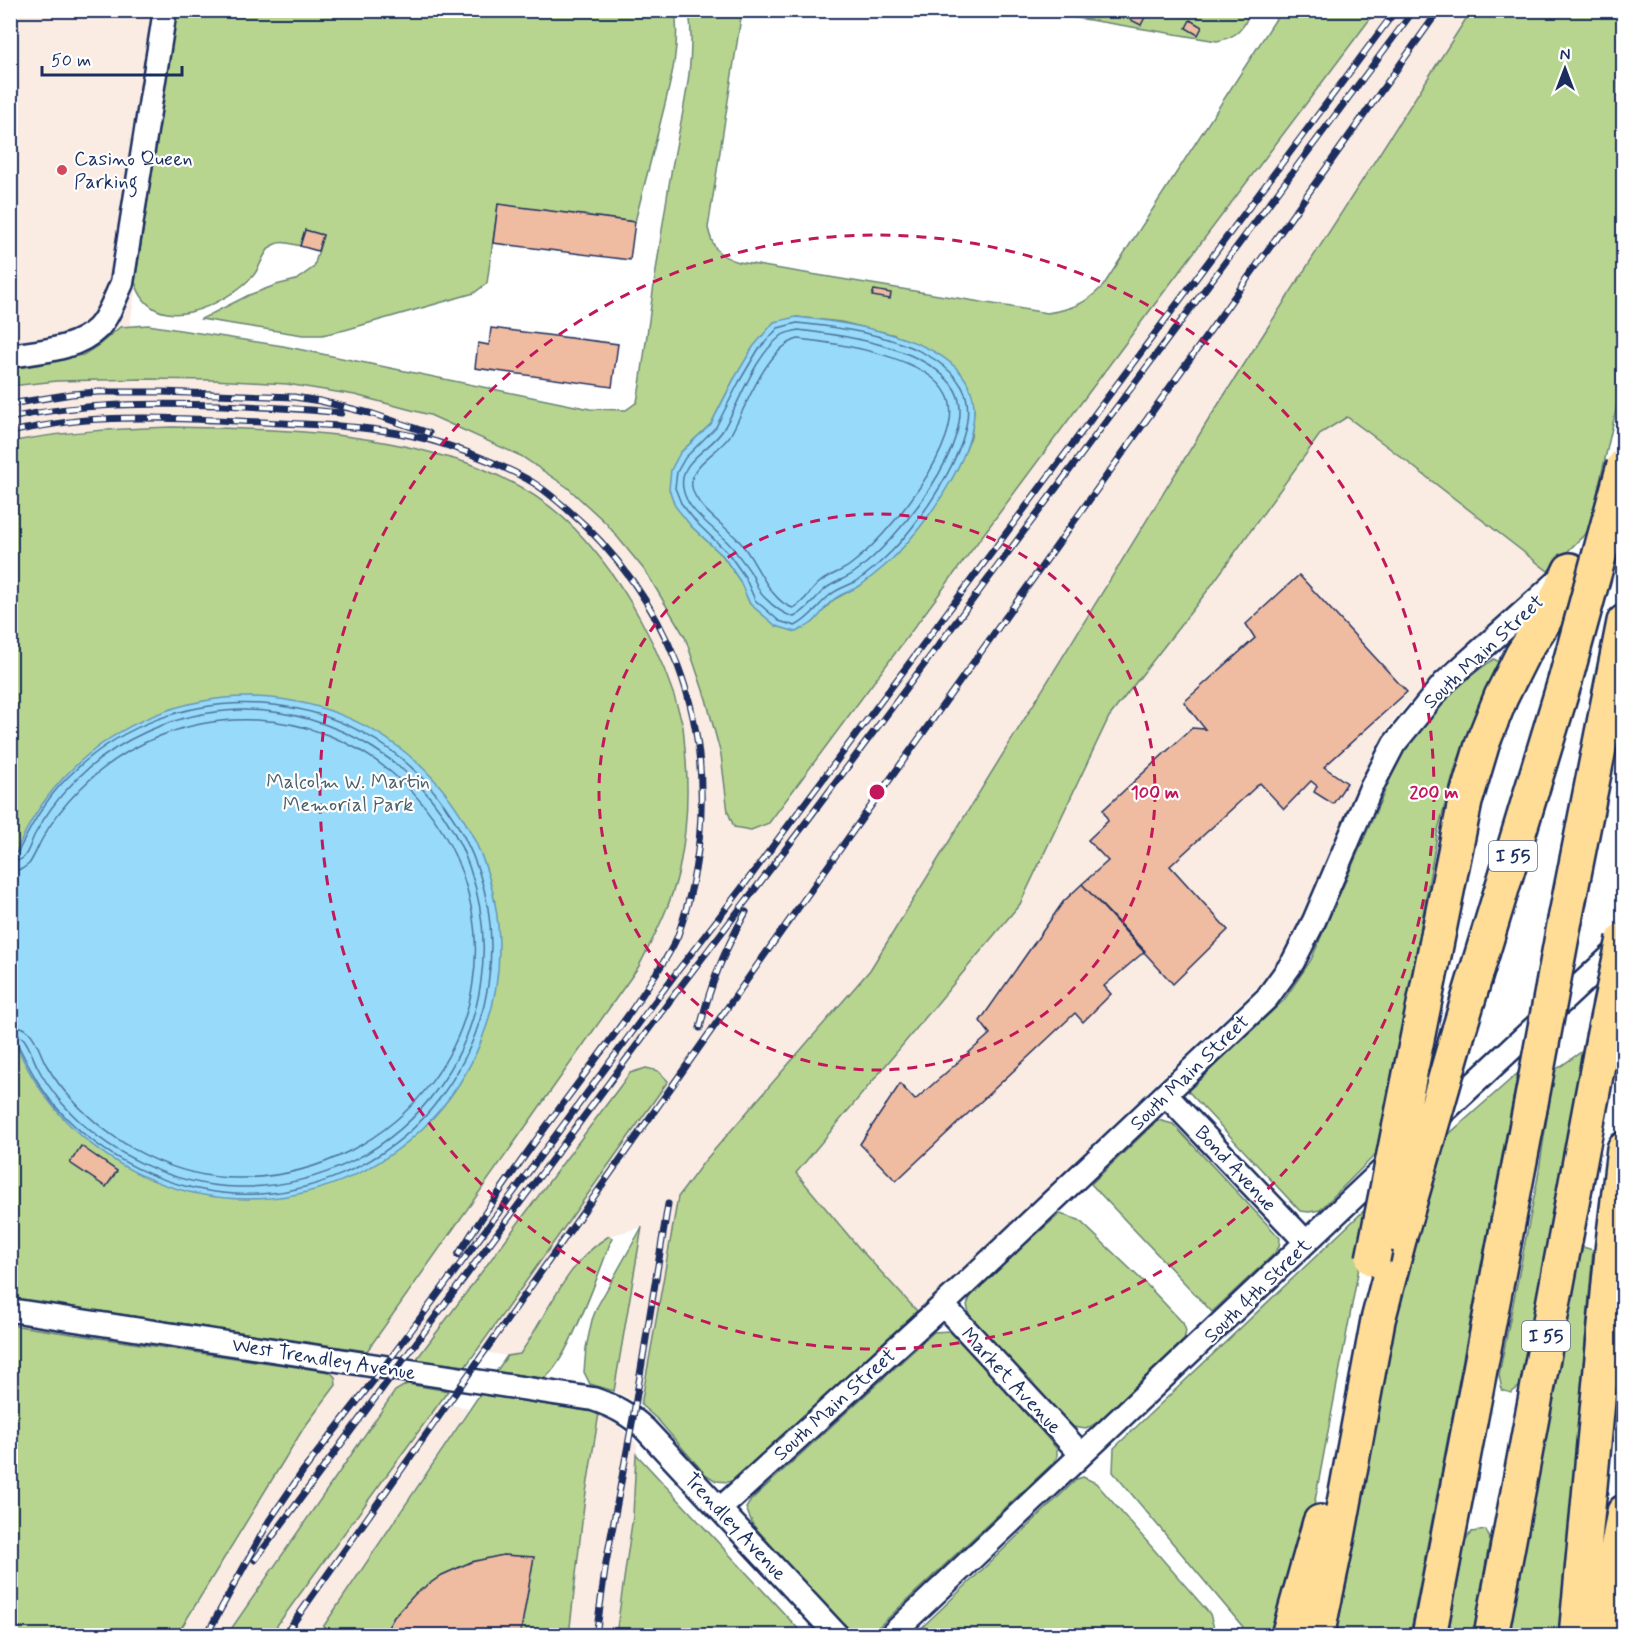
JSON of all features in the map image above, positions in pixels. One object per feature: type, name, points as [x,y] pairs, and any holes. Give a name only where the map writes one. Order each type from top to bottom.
[{"type":"highway","name":"I 55","points":[[1328,1535],[1327,1497],[1338,1472],[1355,1447],[1378,1320],[1400,1236],[1459,1030],[1565,681],[1623,465]]},
{"type":"highway","points":[[1378,1320],[1373,1304],[1371,1283],[1373,1258],[1465,802],[1482,742],[1501,697],[1522,655],[1551,610],[1570,570]]},
{"type":"highway","points":[[1429,1635],[1623,626]]},
{"type":"highway","name":"I 55","points":[[1491,1635],[1623,939]]},
{"type":"highway","points":[[1576,1635],[1623,1149]]},
{"type":"highway","points":[[1601,1635],[1623,1512]]},
{"type":"highway","points":[[1288,1635],[1328,1535]]},
{"type":"highway","points":[[1317,1635],[1328,1535]]},
{"type":"street","points":[[10,356],[49,350],[79,342],[98,328],[109,313],[122,283],[165,10]]},
{"type":"street","name":"South Main Street","points":[[720,1509],[943,1305],[1267,998],[1293,962],[1314,921],[1370,790],[1394,744],[1444,683],[1570,570]]},
{"type":"street","name":"South 4th Street","points":[[890,1635],[1623,944]]},
{"type":"street","name":"Bond Avenue","points":[[1166,1095],[1306,1242]]},
{"type":"street","name":"Market Avenue","points":[[943,1305],[1081,1454]]},
{"type":"street","name":"West Trendley Avenue","points":[[10,1310],[593,1400],[622,1410],[633,1418]]},
{"type":"street","name":"Trendley Avenue","points":[[633,1418],[838,1635]]},
{"type":"shaded area","name":"Casino Queen Parking","points":[[10,11],[177,11],[130,325],[120,347],[10,381]]},
{"type":"shaded area","points":[[1376,11],[1471,11],[1209,419],[870,970],[703,1163],[678,1197],[641,1405],[614,1391],[642,1227],[609,1236],[566,1278],[520,1354],[507,1356],[477,1351],[668,1081],[658,1071],[646,1068],[630,1073],[416,1360],[367,1351],[639,966],[664,917],[683,723],[664,669],[636,612],[609,568],[574,528],[424,450],[369,439],[303,432],[172,427],[99,429],[46,435],[11,442],[11,386],[57,381],[144,379],[287,384],[355,395],[430,415],[521,456],[567,487],[606,523],[646,572],[685,637],[706,699],[721,755],[728,812],[734,827],[751,830],[769,823],[1133,333]]},
{"type":"shaded area","points":[[1347,417],[1548,571],[1463,649],[1405,707],[1388,728],[1374,751],[1300,921],[1269,976],[917,1311],[796,1174],[1020,904],[1109,717],[1208,590],[1321,433]]},
{"type":"shaded area","points":[[330,1372],[407,1384],[394,1391],[227,1635],[177,1636],[303,1429],[336,1385],[335,1377]]},
{"type":"shaded area","points":[[439,1403],[469,1408],[317,1635],[270,1635]]},
{"type":"shaded area","points":[[599,1413],[615,1422],[637,1444],[633,1516],[616,1635],[569,1636],[584,1505]]},
{"type":"green space","points":[[177,11],[675,11],[676,39],[673,68],[635,222],[498,205],[487,283],[474,293],[322,335],[303,335],[201,319],[249,295],[296,280],[314,267],[323,235],[305,230],[300,246],[287,243],[273,245],[264,255],[253,276],[225,297],[190,312],[173,314],[157,310],[144,300],[135,282]]},
{"type":"green space","points":[[689,11],[742,11],[708,228],[714,246],[721,254],[739,262],[1047,313],[1078,305],[1103,286],[1281,11],[1376,11],[1133,333],[769,823],[751,830],[734,827],[728,812],[721,755],[706,699],[685,637],[646,572],[606,523],[567,487],[521,456],[430,415],[355,395],[287,384],[144,379],[57,381],[11,386],[10,365],[83,355],[120,327],[148,325],[283,346],[590,409],[626,410],[637,402],[640,385],[671,173],[689,72],[691,31]],"holes":[[[796,317],[841,322],[895,335],[974,410],[971,437],[949,482],[926,519],[896,555],[862,584],[833,600],[812,623],[750,604],[740,581],[723,556],[691,526],[680,453],[711,424],[734,379]]]},
{"type":"green space","points":[[1035,11],[1249,11],[1239,32],[1217,41]]},
{"type":"green space","points":[[1471,11],[1623,11],[1623,379],[1589,530],[1548,571],[1347,417],[1321,433],[1208,590],[1109,717],[1020,904],[796,1173],[859,1248],[917,1311],[738,1479],[728,1482],[716,1481],[705,1474],[658,1420],[641,1405],[678,1197],[703,1163],[870,970],[1209,419]]},
{"type":"green space","name":"Malcolm W. Martin Memorial Park","points":[[172,427],[276,430],[379,441],[468,463],[519,487],[543,502],[575,529],[593,549],[626,594],[653,644],[683,725],[687,795],[682,855],[672,895],[651,943],[639,966],[367,1351],[11,1298],[10,442],[70,433]]},
{"type":"green space","points":[[1494,659],[1502,664],[1476,715],[1456,765],[1438,830],[1381,1149],[1320,1210],[1300,1211],[1188,1091],[1284,1000],[1311,960],[1401,754],[1427,719],[1461,683]]},
{"type":"green space","points":[[1584,1050],[1537,1315],[1520,1386],[1511,1393],[1502,1390],[1499,1375],[1538,1177],[1554,1071]]},
{"type":"green space","points":[[646,1068],[658,1071],[668,1081],[466,1366],[416,1360],[630,1073]]},
{"type":"green space","points":[[1518,1073],[1410,1635],[1336,1636],[1396,1315],[1440,1142]]},
{"type":"green space","points":[[1158,1120],[1173,1124],[1280,1238],[1279,1247],[1274,1254],[1212,1312],[1091,1184]]},
{"type":"green space","points":[[1371,1204],[1310,1527],[1276,1635],[1240,1635],[1243,1627],[1113,1472],[1114,1448]]},
{"type":"green space","points":[[1060,1214],[1079,1220],[1148,1286],[1183,1323],[1186,1331],[1184,1340],[1098,1422],[1086,1429],[1073,1427],[1004,1352],[971,1321],[967,1305],[974,1288]]},
{"type":"green space","points":[[642,1227],[614,1391],[590,1384],[584,1372],[586,1348],[597,1307]]},
{"type":"green space","points":[[609,1236],[612,1238],[592,1291],[573,1336],[553,1370],[544,1378],[496,1372],[507,1356],[520,1354],[569,1274],[594,1247]]},
{"type":"green space","points":[[1583,1247],[1593,1250],[1560,1635],[1509,1636],[1577,1269]]},
{"type":"green space","points":[[11,1325],[330,1372],[335,1377],[336,1385],[303,1429],[177,1635],[11,1635]]},
{"type":"green space","points":[[949,1331],[959,1337],[1057,1449],[1057,1457],[870,1635],[855,1635],[847,1630],[753,1525],[746,1508],[751,1500],[934,1332]]},
{"type":"green space","points":[[407,1384],[448,1391],[270,1635],[227,1635],[395,1391]]},
{"type":"green space","points":[[480,1394],[599,1413],[584,1505],[569,1635],[317,1636]]},
{"type":"green space","points":[[636,1454],[804,1635],[616,1635],[633,1516]]},
{"type":"green space","points":[[1083,1477],[1096,1483],[1210,1614],[1214,1628],[1213,1635],[914,1635],[1077,1479]]},
{"type":"green space","points":[[1486,1530],[1490,1539],[1473,1635],[1448,1635],[1465,1542],[1471,1532]]},
{"type":"water","points":[[796,317],[866,328],[917,344],[939,355],[957,369],[969,386],[974,406],[972,429],[965,452],[954,476],[925,521],[885,566],[861,585],[833,600],[815,621],[796,632],[776,626],[750,604],[740,581],[723,556],[691,526],[675,506],[669,489],[671,470],[680,453],[711,424],[753,347],[774,322]]},
{"type":"water","points":[[248,697],[297,702],[344,716],[387,740],[425,771],[456,809],[480,852],[494,899],[499,948],[494,997],[480,1044],[456,1087],[425,1125],[387,1156],[344,1180],[297,1194],[248,1199],[199,1194],[152,1180],[109,1156],[71,1125],[40,1087],[16,1044],[2,997],[-3,948],[2,899],[16,852],[40,809],[71,771],[109,740],[152,716],[199,702]]},
{"type":"building","points":[[1134,11],[1145,17],[1141,25],[1129,19]]},
{"type":"building","points":[[1190,20],[1202,27],[1198,35],[1186,28]]},
{"type":"building","points":[[498,204],[635,222],[630,260],[493,243]]},
{"type":"building","points":[[305,230],[323,235],[318,251],[300,246]]},
{"type":"building","points":[[874,290],[891,293],[890,299],[872,296]]},
{"type":"building","points":[[491,328],[618,344],[612,387],[475,368],[478,343],[489,345]]},
{"type":"building","points":[[1299,575],[1407,692],[1324,767],[1347,783],[1333,804],[1314,792],[1317,786],[1311,781],[1284,809],[1260,783],[1170,866],[1228,930],[1173,984],[1082,884],[1108,861],[1088,840],[1108,821],[1103,810],[1192,728],[1205,729],[1184,702],[1255,638],[1246,624]]},
{"type":"building","points":[[1082,884],[1145,951],[1104,986],[1111,994],[1083,1022],[1075,1013],[896,1181],[860,1144],[900,1084],[915,1100],[990,1034],[980,1021],[1063,902]]},
{"type":"building","points":[[81,1146],[117,1171],[106,1187],[70,1163]]},
{"type":"building","points":[[503,1555],[534,1557],[520,1636],[383,1636],[394,1617],[415,1594],[442,1575],[471,1562]]},
{"type":"railway","points":[[206,1636],[269,1521],[303,1471],[384,1367],[1396,10]]},
{"type":"railway","points":[[255,1560],[677,991],[801,829],[1414,10]]},
{"type":"railway","points":[[284,1636],[761,960],[1439,10]]},
{"type":"railway","points":[[10,404],[99,392],[294,397],[373,414],[429,433]]},
{"type":"railway","points":[[10,418],[63,409],[142,404],[222,405],[341,413]]},
{"type":"railway","points":[[10,432],[80,421],[163,418],[344,426],[406,434],[438,442],[504,468],[532,482],[553,497],[618,561],[658,622],[678,666],[688,698],[696,732],[700,766],[700,835],[688,902],[678,935],[667,957],[633,1008],[526,1154],[458,1255]]},
{"type":"railway","points":[[700,1028],[708,997],[719,969],[746,912]]},
{"type":"railway","points":[[596,1636],[606,1563],[633,1418],[668,1204]]},
{"type":"place","name":"Casino Queen Parking","points":[[62,170]]}]
